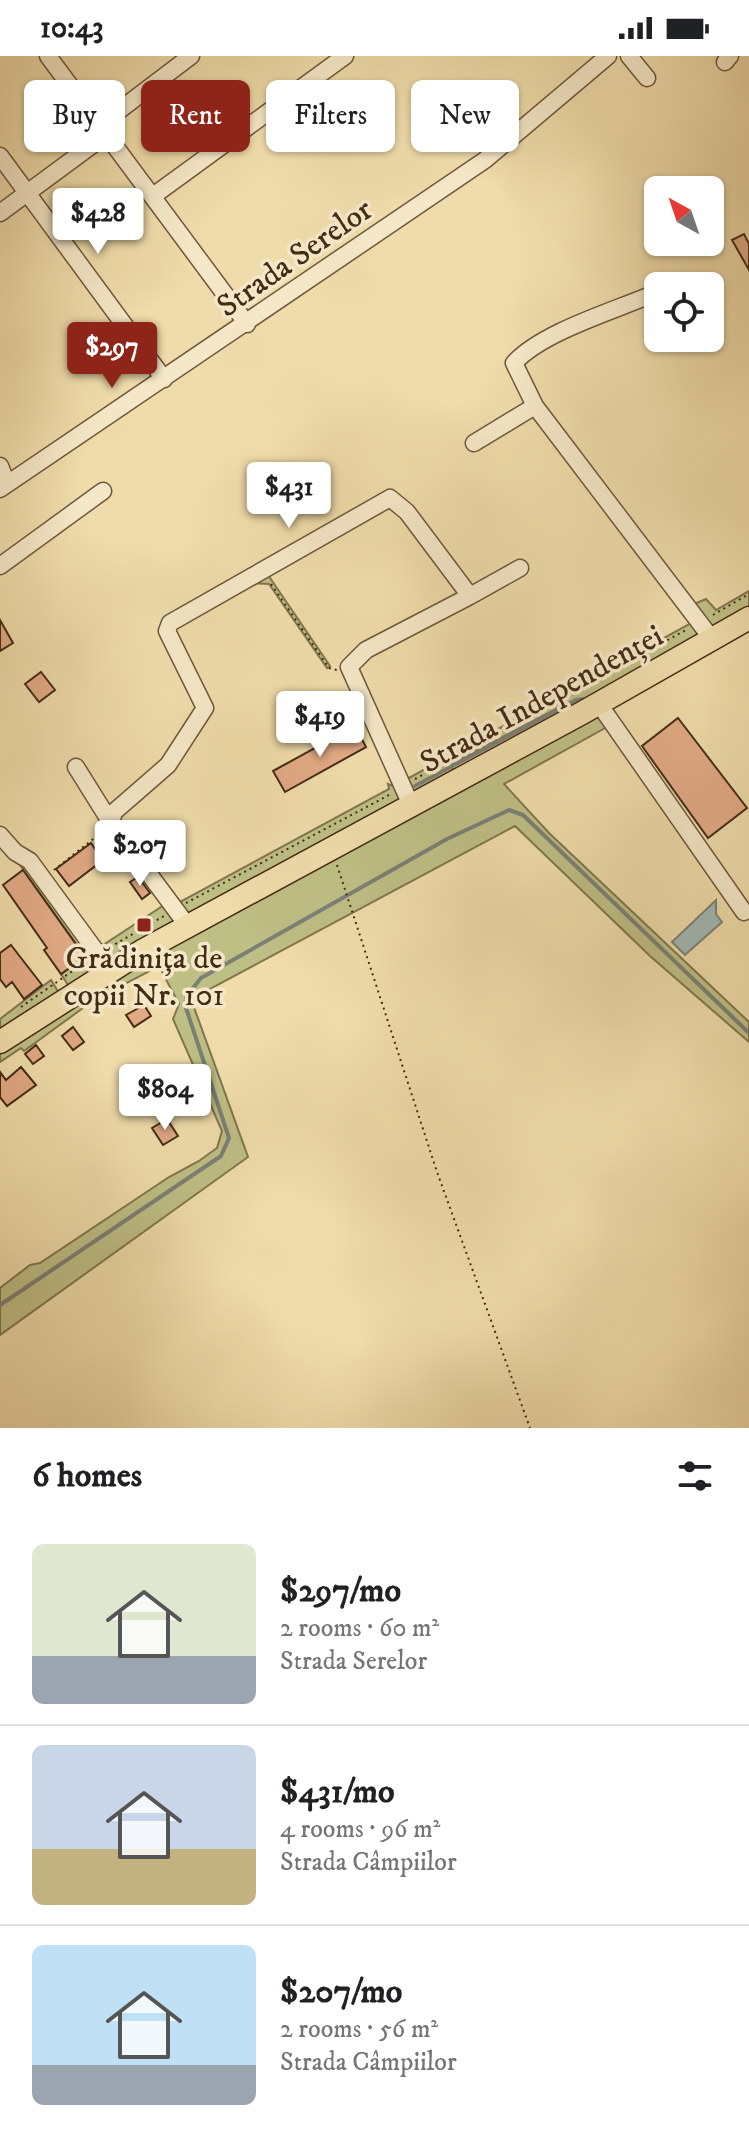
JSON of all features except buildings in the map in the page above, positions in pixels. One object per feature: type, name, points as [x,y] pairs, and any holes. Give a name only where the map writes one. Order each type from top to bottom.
[{"type":"main road","name":"Strada Independenței","points":[[0,1042],[104,961],[181,917],[331,848],[406,796],[599,704],[706,631],[749,618]]},
{"type":"street","points":[[48,56],[66,80]]},
{"type":"street","points":[[125,112],[191,56]]},
{"type":"street","points":[[153,196],[345,56]]},
{"type":"street","name":"Strada Serelor","points":[[4,487],[485,160],[608,56]]},
{"type":"street","points":[[629,56],[647,78]]},
{"type":"street","points":[[0,213],[77,152]]},
{"type":"street","points":[[120,152],[247,324]]},
{"type":"street","points":[[0,156],[164,379]]},
{"type":"street","points":[[644,298],[549,340],[518,358],[514,370],[535,406],[706,631]]},
{"type":"street","points":[[474,443],[535,406]]},
{"type":"street","points":[[0,466],[4,487]]},
{"type":"street","points":[[0,566],[103,491]]},
{"type":"street","points":[[111,823],[114,812],[168,765],[205,708],[167,631],[170,623],[390,498],[397,500],[407,512],[470,596]]},
{"type":"street","points":[[406,796],[349,673],[358,655],[520,568]]},
{"type":"street","points":[[599,704],[744,912]]},
{"type":"street","points":[[76,767],[111,823],[181,917]]},
{"type":"street","points":[[0,835],[15,852],[30,861],[104,961]]},
{"type":"path","points":[[263,568],[329,668],[349,673]]},
{"type":"path","points":[[11,1014],[181,917],[706,631],[749,594]]},
{"type":"path","points":[[60,879],[53,869],[111,823]]},
{"type":"path","points":[[331,848],[437,1172],[530,1428]]},
{"type":"green space","points":[[266,572],[330,666],[327,668],[269,584],[247,583]]},
{"type":"green space","points":[[749,591],[749,609],[712,631],[692,605],[706,599],[716,610]]},
{"type":"green space","points":[[691,623],[700,639],[562,720],[556,709],[451,764],[456,775],[415,796],[407,779]]},
{"type":"green space","points":[[598,715],[607,727],[504,784],[549,833],[749,1022],[749,1042],[650,956],[515,826],[191,999],[248,1157],[0,1335],[0,1288],[30,1265],[40,1263],[169,1177],[199,1161],[217,1148],[222,1131],[173,1019],[179,1004],[159,966],[94,1000],[24,1051],[21,1048],[0,1062],[0,1047],[112,974]]},
{"type":"green space","points":[[388,784],[395,787],[403,803],[189,916],[178,903],[389,789]]},
{"type":"green space","points":[[15,858],[28,863],[104,966],[70,988],[61,974],[85,956]]},
{"type":"green space","points":[[164,905],[178,922],[110,962],[96,940],[103,945]]},
{"type":"green space","points":[[51,980],[59,993],[0,1034],[0,1019]]},
{"type":"water","points":[[716,900],[716,914],[722,922],[685,955],[672,942]]},
{"type":"waterway","points":[[415,786],[576,700],[585,699]]},
{"type":"waterway","points":[[0,1305],[221,1156],[229,1138],[186,1008],[186,997],[201,978],[447,839],[509,810],[523,815],[749,1033]]},
{"type":"place","name":"Grădinița de copii Nr. 101","points":[[144,925]]}]
